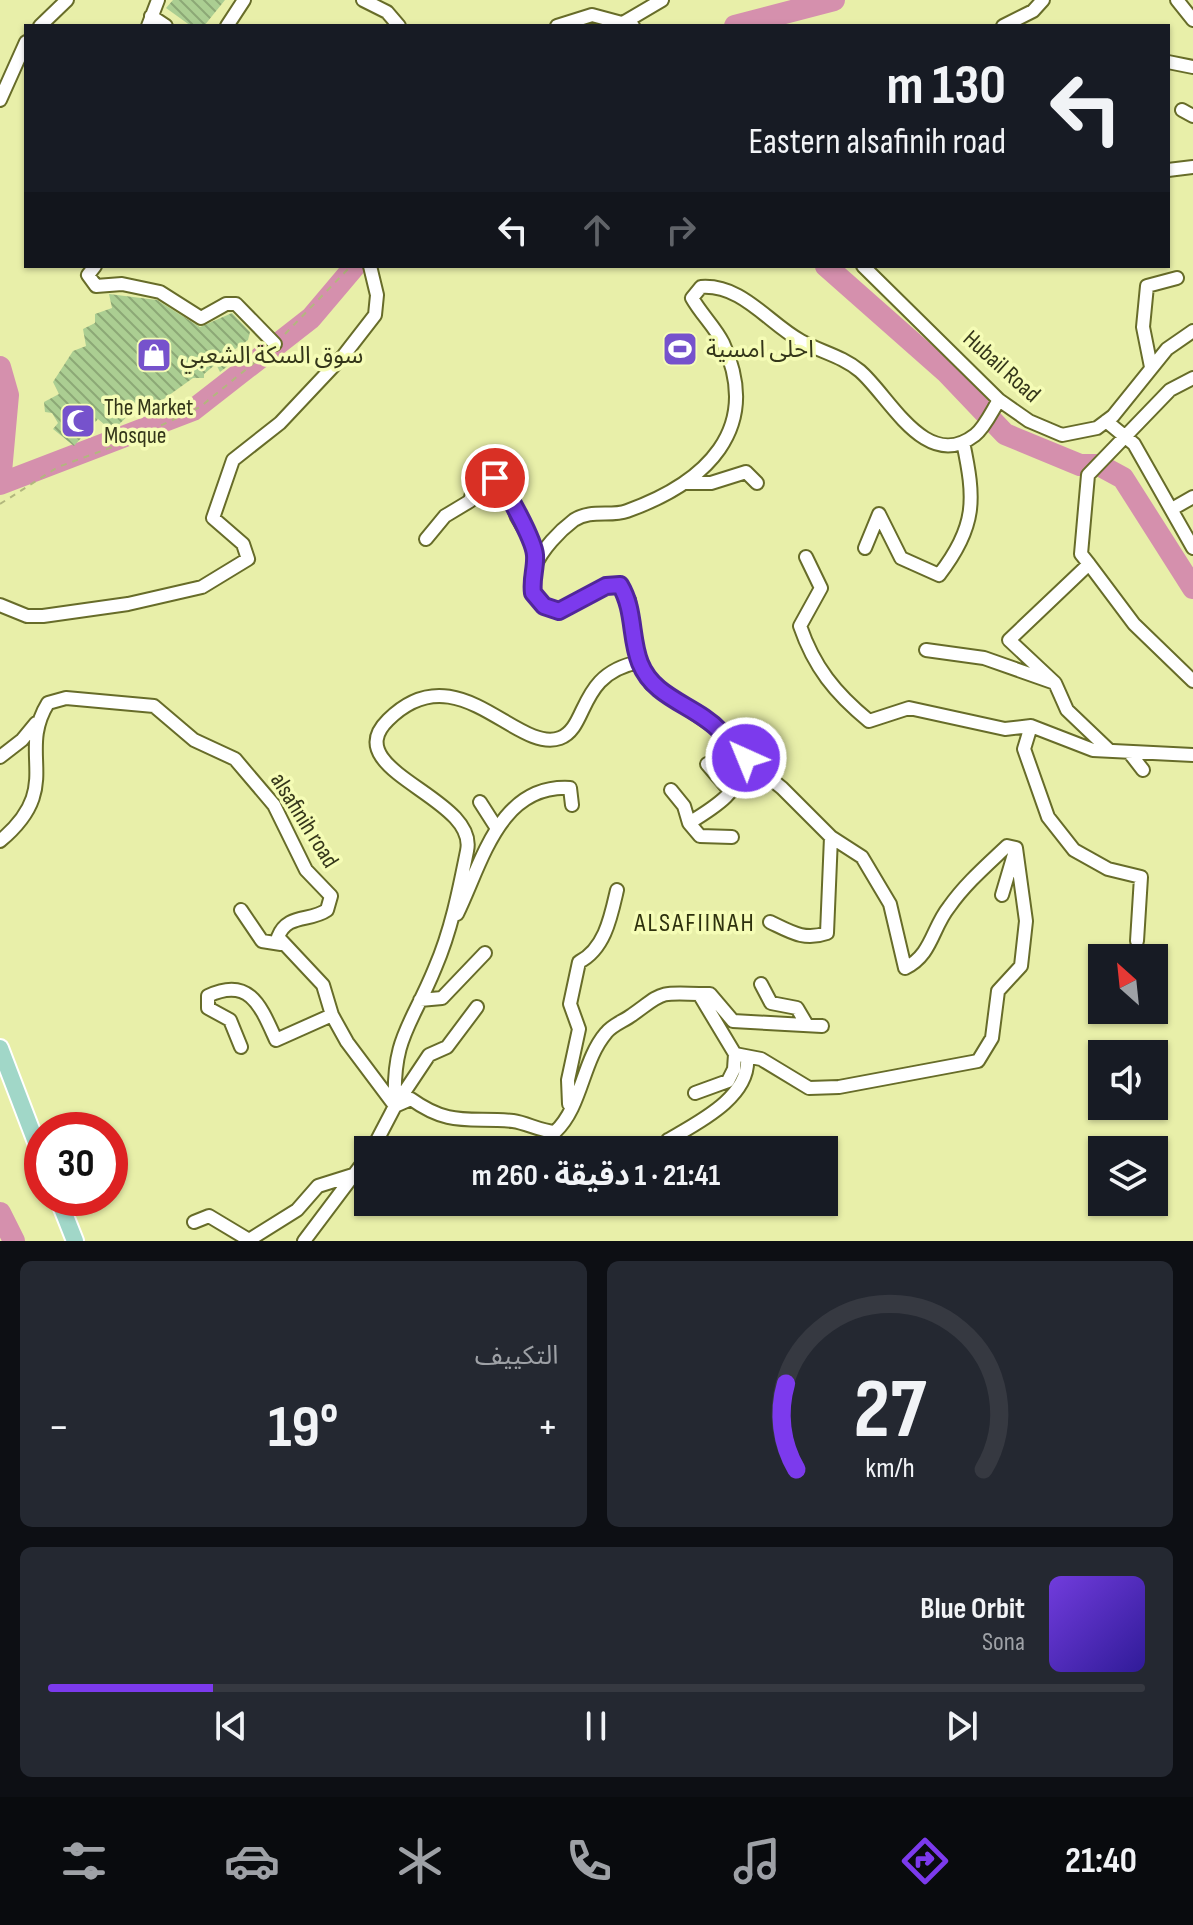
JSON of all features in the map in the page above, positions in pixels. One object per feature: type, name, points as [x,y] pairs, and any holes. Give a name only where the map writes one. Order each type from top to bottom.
[{"type":"main road","points":[[0,1048],[24,1112]]},
{"type":"main road","points":[[65,1216],[75,1241]]},
{"type":"street","points":[[42,24],[67,0]]},
{"type":"street","points":[[150,21],[158,0]]},
{"type":"street","points":[[228,24],[244,0]]},
{"type":"street","points":[[363,0],[387,12],[397,24]]},
{"type":"street","points":[[563,24],[592,15],[628,24],[662,0]]},
{"type":"street","points":[[1007,24],[1033,11],[1043,0]]},
{"type":"street","points":[[1177,0],[1193,20]]},
{"type":"street","points":[[0,100],[24,46]]},
{"type":"street","points":[[1170,62],[1193,67]]},
{"type":"street","points":[[1170,170],[1193,167]]},
{"type":"street","points":[[93,268],[88,275],[89,281],[96,286],[122,284],[160,292],[201,318],[226,304],[236,304],[275,344]]},
{"type":"street","points":[[0,605],[27,616],[43,616],[128,604],[202,587],[248,559],[243,544],[213,518],[233,460],[280,423],[344,355],[375,315],[377,295],[370,268]]},
{"type":"street","name":"Hubail Road","points":[[865,268],[999,400],[1029,421],[1062,435],[1077,435],[1106,421],[1167,349],[1193,331]]},
{"type":"street","points":[[1151,367],[1143,327],[1147,286],[1177,278]]},
{"type":"street","points":[[535,560],[575,519],[596,513],[625,512],[684,483],[713,462],[724,443],[737,402],[737,384],[723,343],[692,298],[701,287],[714,286],[741,297],[799,340],[844,358],[863,374],[919,436],[936,444],[963,442],[977,433],[999,400]]},
{"type":"street","points":[[1193,378],[1170,390],[1088,475],[1081,554],[1134,624],[1193,681]]},
{"type":"street","points":[[1106,421],[1134,444],[1193,548]]},
{"type":"street","points":[[865,548],[879,514],[901,558],[939,575],[953,557],[972,514],[970,478],[963,442]]},
{"type":"street","points":[[684,483],[711,483],[746,472],[757,483]]},
{"type":"street","points":[[426,539],[445,516],[470,501],[474,486],[482,475],[506,486],[517,517],[534,546],[535,560],[530,575],[533,593],[544,606],[559,611],[606,586],[620,585],[629,600],[639,662],[651,684],[720,731],[731,747],[797,801],[831,837],[862,857],[890,904],[905,968],[918,962],[932,943],[946,909],[975,877],[1007,846],[1016,848]]},
{"type":"street","points":[[1172,509],[1193,497]]},
{"type":"street","points":[[806,557],[821,588],[800,626],[810,657],[837,695],[869,721],[909,708],[1005,729],[1031,726],[1093,750],[1193,755]]},
{"type":"street","points":[[1089,564],[1009,640],[1055,683],[1067,710],[1110,751]]},
{"type":"street","points":[[926,650],[984,658],[1022,674],[1055,683]]},
{"type":"street","points":[[449,931],[468,848],[468,833],[460,819],[378,755],[376,741],[383,724],[397,711],[428,698],[456,697],[480,705],[540,739],[562,737],[574,726],[586,696],[598,683],[618,666],[639,662]]},
{"type":"street","name":"alsafinih road","points":[[0,757],[22,740],[48,703],[66,698],[154,706],[194,740],[245,767],[274,805],[306,870],[331,896],[331,905],[321,915],[295,918],[281,929],[278,937],[281,944]]},
{"type":"street","points":[[0,841],[33,803],[38,784],[36,723]]},
{"type":"street","points":[[1031,726],[1024,749],[1048,817],[1074,850],[1108,869],[1141,877],[1137,941]]},
{"type":"street","points":[[1129,752],[1143,770]]},
{"type":"street","points":[[689,823],[715,807],[743,779],[746,758]]},
{"type":"street","points":[[707,764],[730,791]]},
{"type":"street","points":[[395,1106],[394,1070],[400,1044],[496,827],[537,792],[554,787],[570,788],[572,805]]},
{"type":"street","points":[[671,790],[684,806],[689,823],[700,836],[732,837]]},
{"type":"street","points":[[480,802],[496,827]]},
{"type":"street","points":[[770,922],[798,936],[813,938],[827,933],[831,837]]},
{"type":"street","points":[[1002,895],[1016,848]]},
{"type":"street","points":[[741,1055],[761,1059],[809,1088],[839,1087],[978,1061],[992,1038],[998,991],[1021,966],[1026,921],[1016,848]]},
{"type":"street","points":[[570,1111],[568,1080],[579,1029],[570,1004],[576,969],[579,962],[590,957],[598,946],[611,919],[617,890]]},
{"type":"street","points":[[241,910],[262,941],[281,944],[323,985],[332,1015],[360,1063],[395,1106]]},
{"type":"street","points":[[420,1000],[442,998],[464,979],[485,953]]},
{"type":"street","points":[[761,984],[771,1003],[797,1008],[807,1025]]},
{"type":"street","points":[[241,1047],[230,1020],[208,1008],[208,996],[226,988],[244,991],[259,1004],[276,1040],[332,1015]]},
{"type":"street","points":[[395,1106],[411,1099],[431,1113],[452,1120],[516,1122],[555,1132],[570,1111],[577,1090],[607,1032],[657,994],[710,994],[733,1021],[822,1026]]},
{"type":"street","points":[[675,1136],[708,1116],[730,1096],[748,1069],[699,994]]},
{"type":"street","points":[[379,1136],[429,1055],[447,1047],[477,1007]]},
{"type":"street","points":[[695,1093],[728,1081],[741,1055]]},
{"type":"street","points":[[194,1222],[209,1216],[249,1240],[297,1210],[318,1186],[353,1175]]},
{"type":"street","points":[[304,1241],[353,1175]]},
{"type":"path","points":[[0,504],[58,467],[126,442],[200,407],[275,344],[349,268]]},
{"type":"shaded area","name":"احلى امسية","points":[[676,335],[695,354],[684,363],[665,344]]},
{"type":"building","points":[[173,0],[225,0],[206,24],[188,24],[166,8]]},
{"type":"building","name":"سوق السكة الشعبي","points":[[109,294],[157,300],[200,327],[232,313],[250,332],[248,340],[234,350],[238,358],[220,372],[216,364],[204,374],[204,378],[193,378],[140,416],[135,409],[112,431],[98,419],[74,446],[53,429],[58,423],[52,413],[45,412],[44,402],[59,394],[53,382],[73,351],[86,346],[83,329],[95,323],[95,314],[112,308]]},
{"type":"waterway","points":[[743,24],[834,0]]},
{"type":"waterway","points":[[0,484],[193,410],[311,318],[353,268]]},
{"type":"waterway","points":[[828,268],[946,372],[1005,434],[1080,465],[1099,465],[1123,478],[1193,588]]},
{"type":"waterway","points":[[0,367],[8,395],[0,483]]},
{"type":"waterway","points":[[0,1213],[14,1241]]},
{"type":"place","name":"احلى امسية","points":[[680,349]]},
{"type":"place","name":"سوق السكة الشعبي","points":[[154,355]]},
{"type":"place","name":"The Market Mosque","points":[[78,421]]},
{"type":"district","name":"ALSAFIINAH","points":[[695,922]]},
{"type":"route","points":[[495,478],[506,486],[517,517],[534,546],[535,560],[530,575],[533,593],[544,606],[559,611],[606,586],[620,585],[629,600],[639,662],[651,684],[720,731],[731,747],[746,758]]}]
